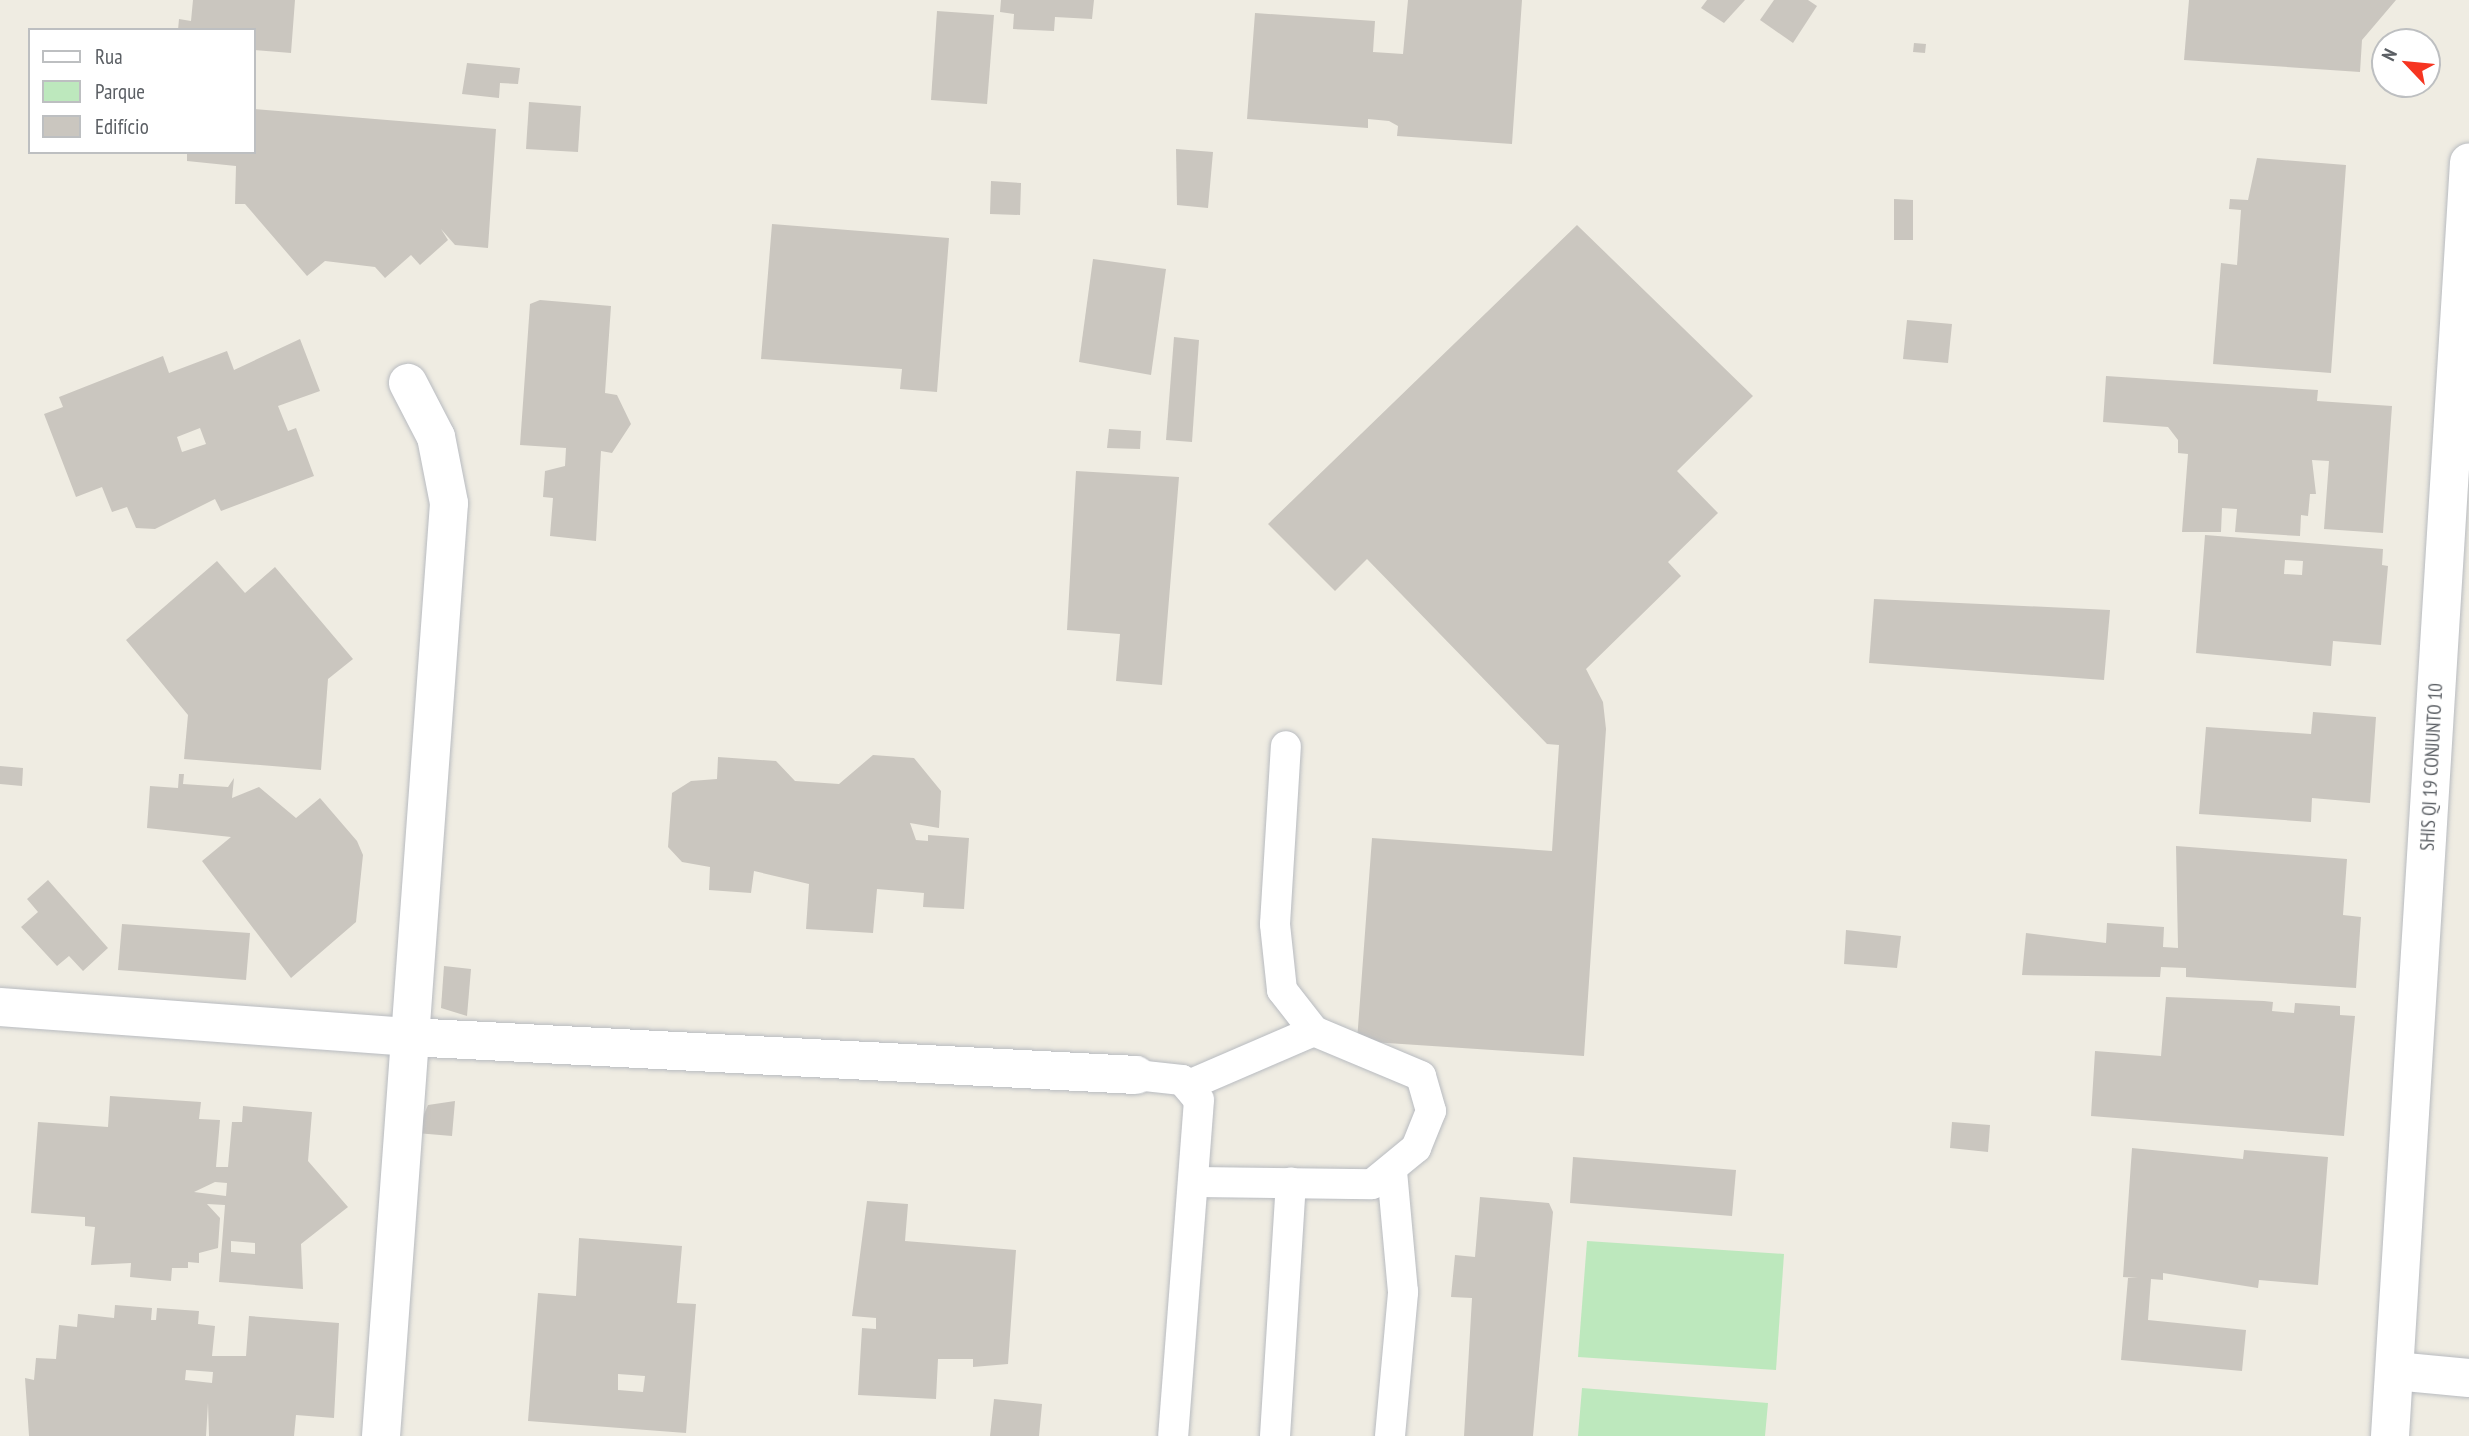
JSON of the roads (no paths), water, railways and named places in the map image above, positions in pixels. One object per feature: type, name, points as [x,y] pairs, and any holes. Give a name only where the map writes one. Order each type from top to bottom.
[{"type":"street","name":"SHIS QI 19 CONJUNTO 10","points":[[2390,1436],[2469,162]]},
{"type":"street","points":[[381,1436],[449,503],[436,437],[408,383]]},
{"type":"street","points":[[0,1007],[409,1037],[1136,1075]]},
{"type":"street","points":[[2395,1371],[2469,1378]]},
{"type":"lane","points":[[1197,1182],[1373,1184],[1416,1148],[1426,1128],[1430,1093],[1421,1076],[1314,1031],[1282,990],[1275,963],[1286,746]]},
{"type":"lane","points":[[1136,1075],[1191,1084],[1314,1031]]},
{"type":"lane","points":[[1173,1436],[1197,1182],[1199,1100],[1191,1084]]},
{"type":"lane","points":[[1391,1436],[1404,1292],[1392,1170]]},
{"type":"lane","points":[[1275,1436],[1291,1183]]}]
